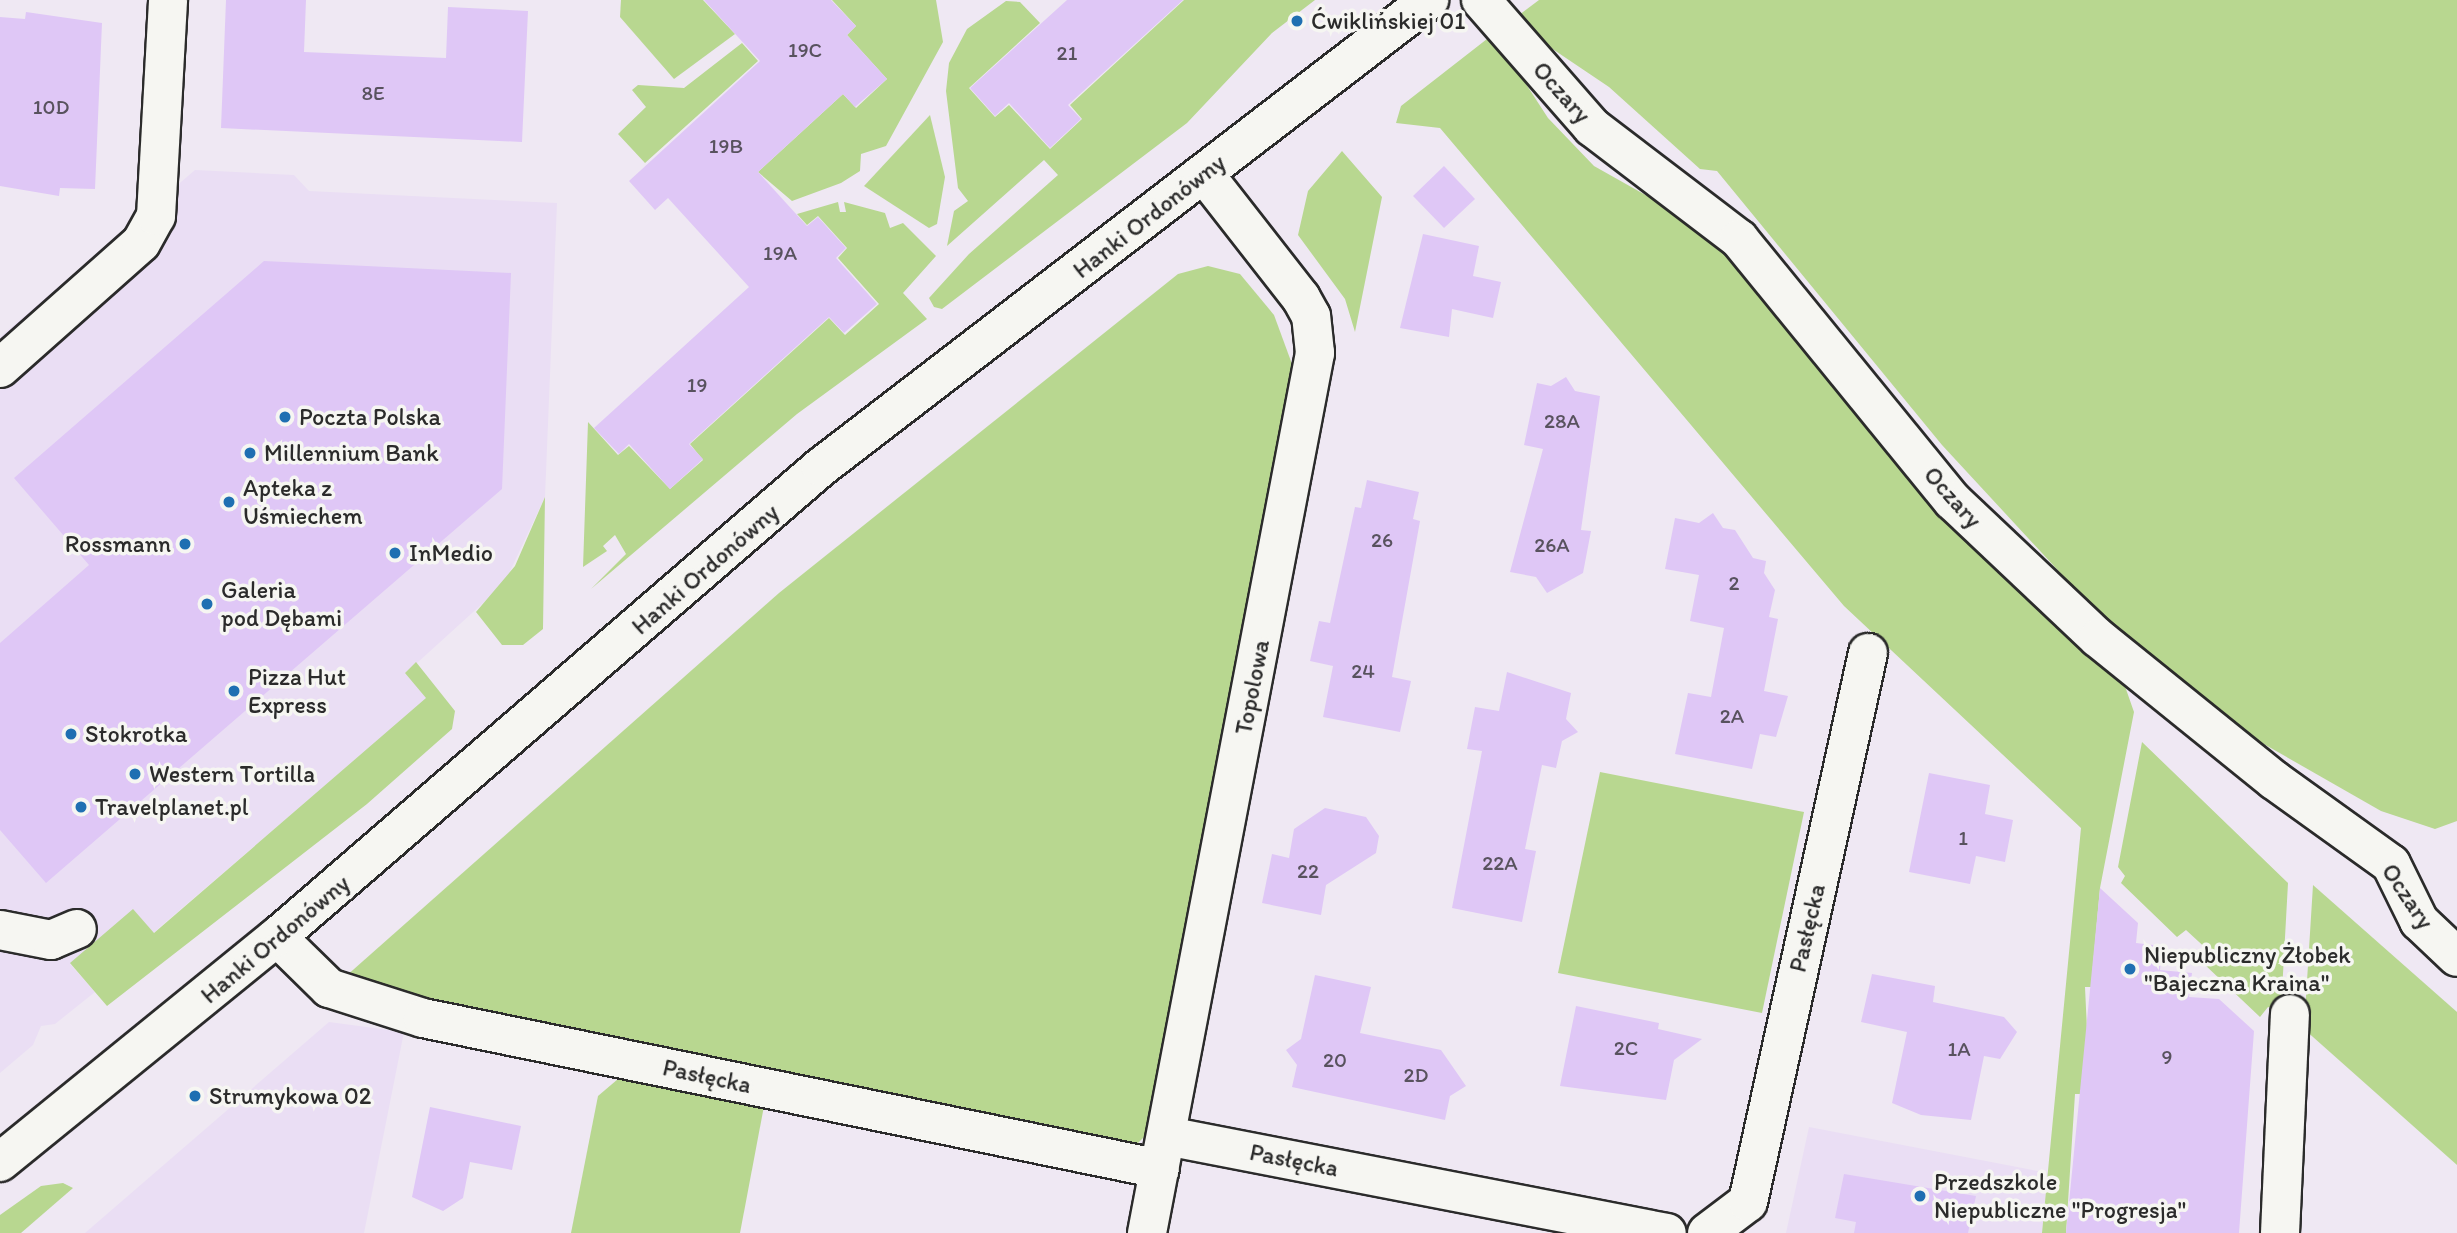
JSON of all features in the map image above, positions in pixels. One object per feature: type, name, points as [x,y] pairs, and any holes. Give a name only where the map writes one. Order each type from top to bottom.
[{"type":"street","points":[[0,368],[141,243],[156,216],[168,0]]},
{"type":"street","name":"Hanki Ordonówny","points":[[0,1162],[277,937],[821,467],[1429,0]]},
{"type":"street","name":"Oczary","points":[[1481,0],[1592,127],[1739,239],[1953,501],[2098,638],[2274,780],[2391,864],[2419,921],[2457,957]]},
{"type":"street","name":"Topolowa","points":[[1147,1233],[1315,353],[1311,316],[1301,299],[1204,174]]},
{"type":"street","name":"Pasłęcka","points":[[1707,1233],[1744,1218],[1868,653]]},
{"type":"street","points":[[0,930],[51,940],[77,929]]},
{"type":"street","name":"Pasłęcka","points":[[277,937],[329,988],[423,1018],[1164,1152],[1667,1233]]},
{"type":"street","points":[[2280,1233],[2290,1014]]},
{"type":"shaded area","points":[[195,170],[294,175],[309,191],[557,203],[545,497],[504,584],[406,673],[427,698],[153,933],[70,964],[95,992],[55,1024],[41,1026],[33,1045],[0,1073],[0,337]]},
{"type":"shaded area","points":[[329,1022],[404,1032],[364,1233],[85,1233]]},
{"type":"shaded area","name":"Przedszkole Niepubliczne \"Progresja\"","points":[[1809,1127],[2048,1173],[2042,1233],[1786,1233]]},
{"type":"green space","points":[[621,0],[703,0],[735,34],[674,79],[620,17]]},
{"type":"green space","points":[[832,0],[936,0],[943,42],[886,146],[861,154],[860,171],[841,183],[792,201],[758,172],[843,94],[856,108],[887,79],[847,35],[856,26]]},
{"type":"green space","points":[[1184,0],[1315,0],[1272,33],[1187,123],[942,309],[934,307],[929,298],[969,254],[1058,175],[1044,160],[947,246],[954,211],[968,201],[958,188],[946,91],[949,63],[967,29],[1006,1],[1020,2],[1040,23],[969,88],[995,117],[1009,105],[1050,149],[1082,119],[1070,105]]},
{"type":"green space","points":[[1539,0],[2457,0],[2457,821],[2435,829],[2381,811],[2255,739],[2102,618],[1942,445],[1717,171],[1700,169],[1609,87],[1511,21]]},
{"type":"green space","points":[[1487,39],[1502,47],[1548,118],[1594,166],[1720,237],[1970,546],[2120,672],[2134,712],[2100,888],[2091,987],[2085,987],[2090,1094],[2075,1094],[2066,1233],[2042,1233],[2081,828],[1844,606],[1440,128],[1396,123],[1401,106]]},
{"type":"green space","points":[[742,43],[758,61],[645,163],[618,134],[646,107],[632,90],[638,85],[684,88]]},
{"type":"green space","points":[[930,115],[945,177],[937,224],[929,228],[864,186]]},
{"type":"green space","points":[[1342,151],[1382,197],[1355,332],[1345,299],[1298,235],[1308,191]]},
{"type":"green space","points":[[838,202],[840,212],[846,212],[844,202],[885,213],[890,228],[903,223],[936,256],[903,293],[927,319],[797,414],[591,589],[626,554],[615,535],[603,546],[607,551],[583,567],[588,422],[618,455],[629,446],[670,489],[703,460],[690,444],[829,318],[845,335],[879,304],[838,258],[847,248],[818,216],[807,225],[797,214]]},
{"type":"green space","points":[[1208,266],[1240,274],[1274,315],[1292,364],[1287,432],[1150,1131],[1136,1145],[417,1001],[345,977],[779,593],[1178,274]]},
{"type":"green space","points":[[545,497],[543,629],[523,645],[502,645],[476,612],[515,566]]},
{"type":"green space","points":[[416,662],[455,711],[452,729],[367,804],[107,1006],[70,963],[133,909],[154,933],[426,698],[405,673]]},
{"type":"green space","points":[[2142,742],[2288,883],[2281,1010],[2268,1007],[2260,1017],[2204,964],[2211,953],[2186,930],[2177,937],[2121,883],[2125,876],[2118,867]]},
{"type":"green space","points":[[1600,772],[1804,812],[1762,1013],[1558,973]]},
{"type":"green space","points":[[2313,885],[2457,1012],[2457,1165],[2304,1029]]},
{"type":"green space","points":[[618,1079],[764,1106],[740,1233],[571,1233],[598,1096]]},
{"type":"green space","points":[[63,1183],[73,1188],[21,1233],[0,1233],[0,1215],[41,1186]]},
{"type":"building","points":[[226,0],[306,0],[304,52],[446,58],[448,7],[528,11],[522,142],[221,128]]},
{"type":"building","points":[[704,0],[831,0],[856,26],[847,35],[887,79],[855,107],[843,94],[758,172],[807,226],[818,217],[846,248],[836,258],[877,304],[844,333],[829,317],[689,444],[703,459],[670,489],[629,444],[619,454],[594,428],[749,287],[668,198],[655,210],[629,181],[760,61]]},
{"type":"building","points":[[1067,0],[1183,0],[1068,105],[1081,119],[1050,148],[1009,103],[995,116],[970,88]]},
{"type":"building","points":[[26,12],[102,23],[95,189],[60,188],[59,196],[0,186],[0,17],[25,19]]},
{"type":"building","points":[[1444,166],[1475,199],[1444,228],[1413,196]]},
{"type":"building","points":[[1423,234],[1479,246],[1473,276],[1501,282],[1493,318],[1452,309],[1449,337],[1400,328]]},
{"type":"building","name":"Galeria pod Dębami","points":[[264,261],[511,273],[502,489],[46,883],[0,830],[0,643],[89,565],[14,478]]},
{"type":"building","points":[[1566,377],[1575,391],[1600,396],[1581,530],[1591,531],[1583,573],[1547,593],[1536,577],[1510,572],[1543,449],[1524,445],[1537,383],[1551,386]]},
{"type":"building","points":[[1367,480],[1419,492],[1413,519],[1420,521],[1392,677],[1411,681],[1400,732],[1323,717],[1333,666],[1310,661],[1319,621],[1330,623],[1355,507],[1361,508]]},
{"type":"building","points":[[1713,513],[1723,528],[1735,530],[1753,558],[1766,561],[1764,573],[1775,590],[1769,617],[1778,619],[1764,691],[1788,696],[1776,737],[1760,734],[1752,769],[1675,754],[1688,693],[1711,697],[1724,628],[1690,621],[1699,575],[1665,569],[1675,518],[1699,523]]},
{"type":"building","points":[[1507,672],[1571,693],[1566,719],[1578,732],[1562,741],[1556,768],[1542,765],[1525,849],[1536,851],[1522,922],[1452,908],[1482,751],[1467,749],[1475,707],[1499,711]]},
{"type":"building","points":[[1929,773],[1990,785],[1985,814],[2013,820],[2005,862],[1976,856],[1970,884],[1909,872]]},
{"type":"building","points":[[1325,808],[1366,817],[1379,836],[1376,853],[1326,885],[1321,915],[1262,903],[1272,854],[1289,858],[1294,829]]},
{"type":"building","points":[[2100,888],[2138,923],[2136,943],[2162,946],[2160,970],[2192,973],[2189,997],[2219,999],[2254,1031],[2239,1233],[2066,1233]]},
{"type":"building","points":[[1872,974],[1935,986],[1933,1002],[2004,1017],[2017,1032],[2000,1059],[1984,1056],[1971,1120],[1921,1115],[1892,1103],[1907,1032],[1861,1022]]},
{"type":"building","points":[[1315,975],[1371,987],[1360,1033],[1441,1050],[1466,1086],[1450,1096],[1445,1120],[1292,1087],[1297,1065],[1286,1050],[1301,1039]]},
{"type":"building","points":[[1576,1006],[1659,1023],[1658,1029],[1702,1039],[1674,1060],[1666,1100],[1560,1086]]},
{"type":"building","points":[[430,1107],[521,1126],[512,1170],[470,1162],[463,1198],[443,1211],[412,1197]]},
{"type":"building","points":[[1844,1174],[1976,1196],[1968,1233],[1854,1233],[1856,1222],[1835,1218]]},
{"type":"place","name":"Ćwiklińskiej 01","points":[[1297,21]]},
{"type":"place","name":"Poczta Polska","points":[[285,417]]},
{"type":"place","name":"Millennium Bank","points":[[250,453]]},
{"type":"place","name":"Apteka z Uśmiechem","points":[[229,502]]},
{"type":"place","name":"Rossmann","points":[[185,544]]},
{"type":"place","name":"InMedio","points":[[395,553]]},
{"type":"place","name":"Galeria pod Dębami","points":[[207,604]]},
{"type":"place","name":"Pizza Hut Express","points":[[234,691]]},
{"type":"place","name":"Stokrotka","points":[[71,734]]},
{"type":"place","name":"Western Tortilla","points":[[135,774]]},
{"type":"place","name":"Travelplanet.pl","points":[[81,807]]},
{"type":"place","name":"Niepubliczny Żłobek \"Bajeczna Kraina\"","points":[[2130,969]]},
{"type":"place","name":"Strumykowa 02","points":[[195,1096]]},
{"type":"place","name":"Przedszkole Niepubliczne \"Progresja\"","points":[[1920,1196]]}]
